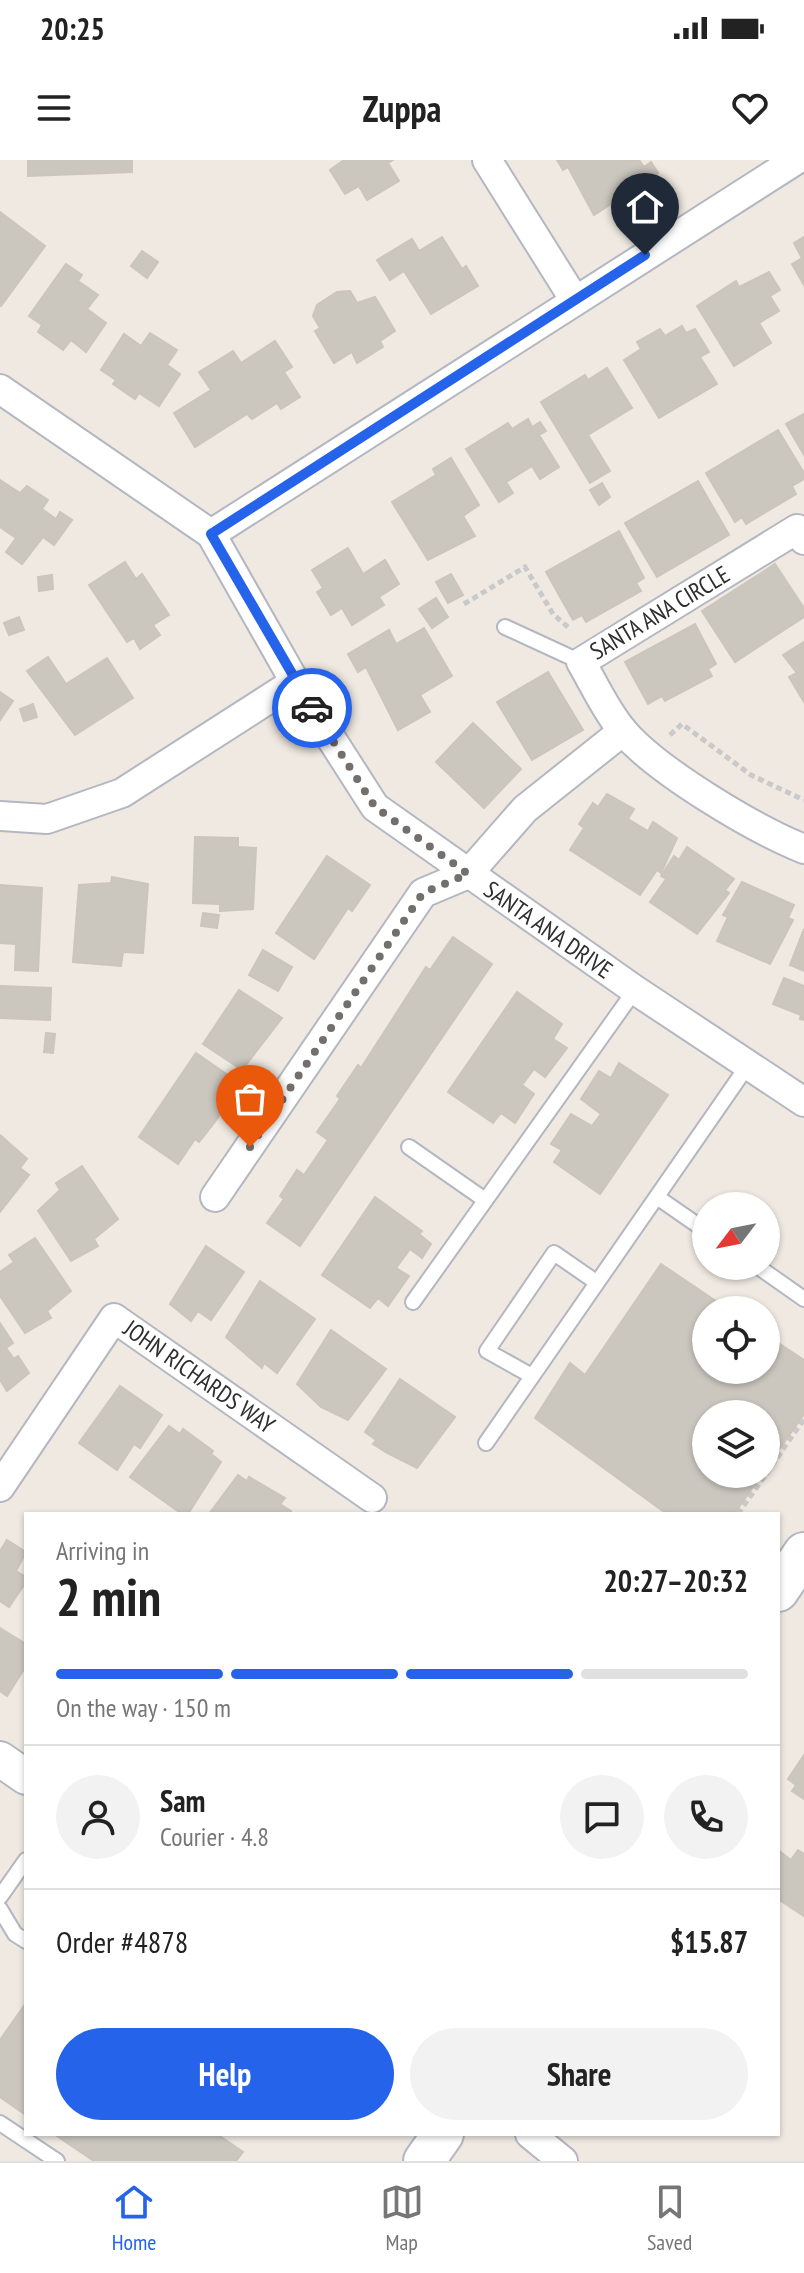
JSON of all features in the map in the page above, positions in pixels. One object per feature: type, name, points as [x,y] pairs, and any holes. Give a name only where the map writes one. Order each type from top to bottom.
[{"type":"main road","points":[[780,1588],[804,1553]]},
{"type":"main road","points":[[780,1592],[804,1609]]},
{"type":"main road","points":[[424,2161],[442,2136]]},
{"type":"street","points":[[487,160],[574,299]]},
{"type":"street","points":[[0,389],[211,534],[574,299],[796,160]]},
{"type":"street","name":"SANTA ANA CIRCLE","points":[[804,540],[797,529],[581,662],[623,731],[683,780],[773,836],[804,849]]},
{"type":"street","name":"SANTA ANA DRIVE","points":[[211,534],[295,682],[375,807],[635,990],[804,1102]]},
{"type":"street","points":[[0,816],[47,819],[122,793],[295,682]]},
{"type":"street","points":[[215,1197],[423,893],[468,874],[525,809],[623,731]]},
{"type":"street","name":"JOHN RICHARDS WAY","points":[[0,1487],[114,1318],[372,1498]]},
{"type":"street","points":[[0,1759],[24,1776]]},
{"type":"street","points":[[532,2136],[563,2161]]},
{"type":"lane","points":[[505,627],[581,662]]},
{"type":"lane","points":[[413,1302],[635,990]]},
{"type":"lane","points":[[486,1443],[748,1065]]},
{"type":"lane","points":[[409,1147],[485,1200]]},
{"type":"lane","points":[[657,1197],[692,1221]]},
{"type":"lane","points":[[532,1376],[487,1351],[554,1253],[596,1282]]},
{"type":"lane","points":[[777,1280],[804,1299]]},
{"type":"lane","points":[[0,1897],[24,1863]]},
{"type":"lane","points":[[0,1909],[15,1934],[24,1940]]},
{"type":"lane","points":[[0,2123],[57,2161]]},
{"type":"path","points":[[464,604],[525,567],[553,614],[573,632]]},
{"type":"path","points":[[682,724],[751,775],[804,800]]},
{"type":"path","points":[[780,1454],[804,1419]]},
{"type":"path","points":[[739,1512],[756,1488]]},
{"type":"building","points":[[28,160],[132,160],[132,172],[28,176]]},
{"type":"building","points":[[344,160],[393,160],[388,163],[399,181],[367,200],[359,186],[345,194],[330,170]]},
{"type":"building","points":[[557,160],[639,160],[644,167],[651,162],[658,173],[594,215],[568,167],[563,170]]},
{"type":"building","points":[[0,212],[45,246],[1,306],[0,305]]},
{"type":"building","points":[[442,237],[462,269],[466,266],[478,286],[431,314],[404,271],[390,280],[377,260],[412,239],[419,251]]},
{"type":"building","points":[[804,237],[804,285],[792,264],[802,258],[794,243]]},
{"type":"building","points":[[142,251],[158,262],[147,278],[131,266]]},
{"type":"building","points":[[66,264],[82,275],[78,281],[98,295],[87,309],[106,323],[86,352],[71,340],[63,350],[38,332],[42,325],[29,316]]},
{"type":"building","points":[[769,272],[780,290],[770,296],[779,311],[759,323],[771,343],[734,366],[697,306],[736,281],[739,287]]},
{"type":"building","points":[[350,291],[357,303],[375,297],[395,331],[380,341],[383,347],[357,363],[352,352],[334,363],[315,331],[320,328],[313,316],[317,305],[337,292]]},
{"type":"building","points":[[682,326],[686,333],[695,329],[709,352],[700,357],[717,384],[659,418],[624,360],[641,349],[637,342],[660,329],[665,336]]},
{"type":"building","points":[[150,333],[177,350],[167,365],[180,374],[159,406],[139,393],[135,399],[113,384],[116,380],[101,370],[124,334],[141,346]]},
{"type":"building","points":[[275,341],[292,367],[284,372],[300,397],[281,409],[277,403],[252,419],[247,414],[195,447],[174,413],[211,390],[199,372],[233,351],[241,363]]},
{"type":"building","points":[[607,368],[632,408],[588,435],[610,471],[590,483],[541,402],[585,375],[588,380]]},
{"type":"building","points":[[804,414],[804,455],[786,424]]},
{"type":"building","points":[[528,419],[532,427],[540,422],[546,431],[539,435],[559,467],[540,479],[532,466],[506,482],[513,493],[499,502],[466,449],[508,423],[512,429]]},
{"type":"building","points":[[778,430],[804,473],[804,479],[792,486],[796,494],[746,524],[742,517],[735,522],[706,473]]},
{"type":"building","points":[[451,458],[479,505],[463,516],[475,536],[428,560],[392,502],[436,475],[433,469]]},
{"type":"building","points":[[0,480],[20,493],[27,486],[48,500],[42,509],[56,519],[60,512],[72,520],[54,545],[43,537],[22,564],[6,552],[16,538],[0,527]]},
{"type":"building","points":[[698,481],[729,535],[657,577],[625,523]]},
{"type":"building","points":[[602,483],[610,497],[599,505],[590,490]]},
{"type":"building","points":[[619,531],[644,578],[636,583],[641,591],[586,622],[582,615],[573,620],[546,572]]},
{"type":"building","points":[[348,548],[363,574],[385,560],[399,584],[379,597],[384,605],[352,625],[342,608],[331,615],[317,592],[323,588],[312,570]]},
{"type":"building","points":[[125,562],[136,579],[142,574],[169,615],[153,625],[160,635],[140,649],[134,638],[127,642],[89,585]]},
{"type":"building","points":[[775,564],[804,608],[804,617],[735,662],[702,611]]},
{"type":"building","points":[[451,574],[463,595],[448,603],[436,582]]},
{"type":"building","points":[[52,575],[53,589],[39,591],[38,577]]},
{"type":"building","points":[[436,598],[448,617],[432,628],[419,609]]},
{"type":"building","points":[[19,617],[24,630],[9,635],[4,623]]},
{"type":"building","points":[[695,624],[716,664],[708,669],[712,676],[665,701],[662,696],[648,704],[625,662]]},
{"type":"building","points":[[424,628],[452,676],[420,695],[430,712],[398,730],[366,667],[358,672],[348,654],[389,630],[396,644]]},
{"type":"building","points":[[804,642],[804,702],[789,677],[797,673],[783,655]]},
{"type":"building","points":[[48,657],[66,684],[107,658],[133,698],[75,735],[27,671]]},
{"type":"building","points":[[548,672],[583,730],[532,760],[497,702]]},
{"type":"building","points":[[0,692],[13,701],[0,720]]},
{"type":"building","points":[[33,704],[37,717],[24,721],[20,709]]},
{"type":"building","points":[[473,723],[521,769],[484,808],[436,762]]},
{"type":"building","points":[[607,794],[634,809],[628,819],[648,831],[653,822],[677,838],[661,873],[657,870],[640,895],[570,850],[584,828],[579,824],[593,803],[598,807]]},
{"type":"building","points":[[195,837],[238,838],[238,847],[256,848],[253,909],[220,911],[220,904],[193,903]]},
{"type":"building","points":[[687,847],[734,879],[725,890],[729,893],[697,934],[650,902],[666,879],[661,876],[674,856],[679,860]]},
{"type":"building","points":[[327,856],[370,885],[352,911],[348,908],[314,959],[276,933]]},
{"type":"building","points":[[112,877],[148,884],[143,953],[123,952],[121,966],[73,962],[79,885],[111,883]]},
{"type":"building","points":[[742,882],[794,905],[788,918],[793,920],[770,964],[717,941],[728,917],[723,915]]},
{"type":"building","points":[[0,885],[42,888],[38,971],[15,970],[16,944],[0,943]]},
{"type":"building","points":[[203,913],[219,915],[217,928],[201,926]]},
{"type":"building","points":[[804,929],[804,971],[790,965]]},
{"type":"building","points":[[453,937],[492,964],[300,1246],[267,1223],[284,1199],[280,1196],[297,1170],[304,1175],[328,1140],[317,1132],[340,1099],[337,1096],[358,1065],[361,1068],[426,967],[430,970]]},
{"type":"building","points":[[263,950],[292,967],[278,991],[249,975]]},
{"type":"building","points":[[784,978],[804,986],[804,1020],[800,1019],[801,1015],[773,1004]]},
{"type":"building","points":[[0,986],[51,988],[50,1020],[0,1018]]},
{"type":"building","points":[[239,990],[282,1018],[242,1070],[203,1044]]},
{"type":"building","points":[[517,992],[562,1024],[553,1039],[567,1048],[545,1077],[534,1069],[522,1085],[534,1094],[515,1123],[501,1113],[493,1123],[448,1092]]},
{"type":"building","points":[[46,1033],[55,1034],[53,1053],[44,1052]]},
{"type":"building","points":[[196,1053],[241,1084],[214,1123],[199,1142],[195,1139],[178,1164],[139,1137]]},
{"type":"building","points":[[619,1063],[668,1095],[600,1194],[554,1162],[562,1150],[551,1144],[571,1114],[592,1126],[601,1114],[581,1099],[599,1071],[611,1078]]},
{"type":"building","points":[[0,1135],[27,1159],[20,1168],[29,1175],[0,1212]]},
{"type":"building","points":[[82,1166],[118,1219],[94,1239],[98,1246],[71,1261],[38,1211],[60,1190],[56,1183]]},
{"type":"building","points":[[375,1197],[422,1231],[419,1234],[431,1244],[422,1258],[410,1249],[396,1268],[409,1276],[388,1306],[378,1298],[370,1308],[322,1275]]},
{"type":"building","points":[[35,1238],[71,1291],[47,1311],[51,1318],[25,1333],[0,1296],[0,1272],[14,1262],[9,1255]]},
{"type":"building","points":[[206,1246],[244,1272],[211,1320],[198,1311],[191,1321],[170,1304]]},
{"type":"building","points":[[661,1264],[708,1296],[692,1296],[692,1384],[780,1384],[780,1344],[804,1360],[804,1414],[780,1448],[780,1400],[692,1400],[692,1488],[752,1488],[735,1512],[664,1512],[535,1418],[570,1363],[585,1375]]},
{"type":"building","points":[[260,1281],[315,1319],[277,1373],[264,1363],[262,1368],[226,1337]]},
{"type":"building","points":[[0,1323],[13,1343],[6,1348],[14,1359],[18,1356],[29,1373],[7,1391],[0,1380]]},
{"type":"building","points":[[331,1330],[386,1369],[348,1420],[321,1407],[297,1384]]},
{"type":"building","points":[[400,1379],[455,1417],[417,1468],[373,1444],[376,1440],[365,1432]]},
{"type":"building","points":[[120,1386],[162,1415],[140,1448],[134,1444],[117,1470],[79,1443]]},
{"type":"building","points":[[169,1426],[180,1434],[183,1429],[213,1451],[211,1454],[221,1462],[189,1512],[179,1512],[130,1477]]},
{"type":"building","points":[[238,1475],[247,1481],[249,1477],[285,1498],[280,1504],[291,1511],[290,1512],[210,1512]]},
{"type":"building","points":[[7,1540],[24,1551],[16,1571],[24,1576],[24,1585],[9,1607],[0,1601],[0,1551]]},
{"type":"building","points":[[0,1628],[24,1643],[24,1669],[7,1696],[0,1691]]},
{"type":"building","points":[[804,1755],[804,1799],[792,1791],[796,1785],[788,1779]]},
{"type":"building","points":[[798,1850],[804,1854],[804,1916],[780,1900],[780,1852],[791,1860]]},
{"type":"building","points":[[24,2006],[24,2114],[0,2097],[0,2040]]},
{"type":"building","points":[[57,2136],[220,2136],[243,2152],[236,2161],[94,2161]]},
{"type":"way so far","points":[[250,1147],[423,893],[468,874],[375,807],[312,708]]},
{"type":"route","points":[[312,708],[211,534],[645,255]]}]
